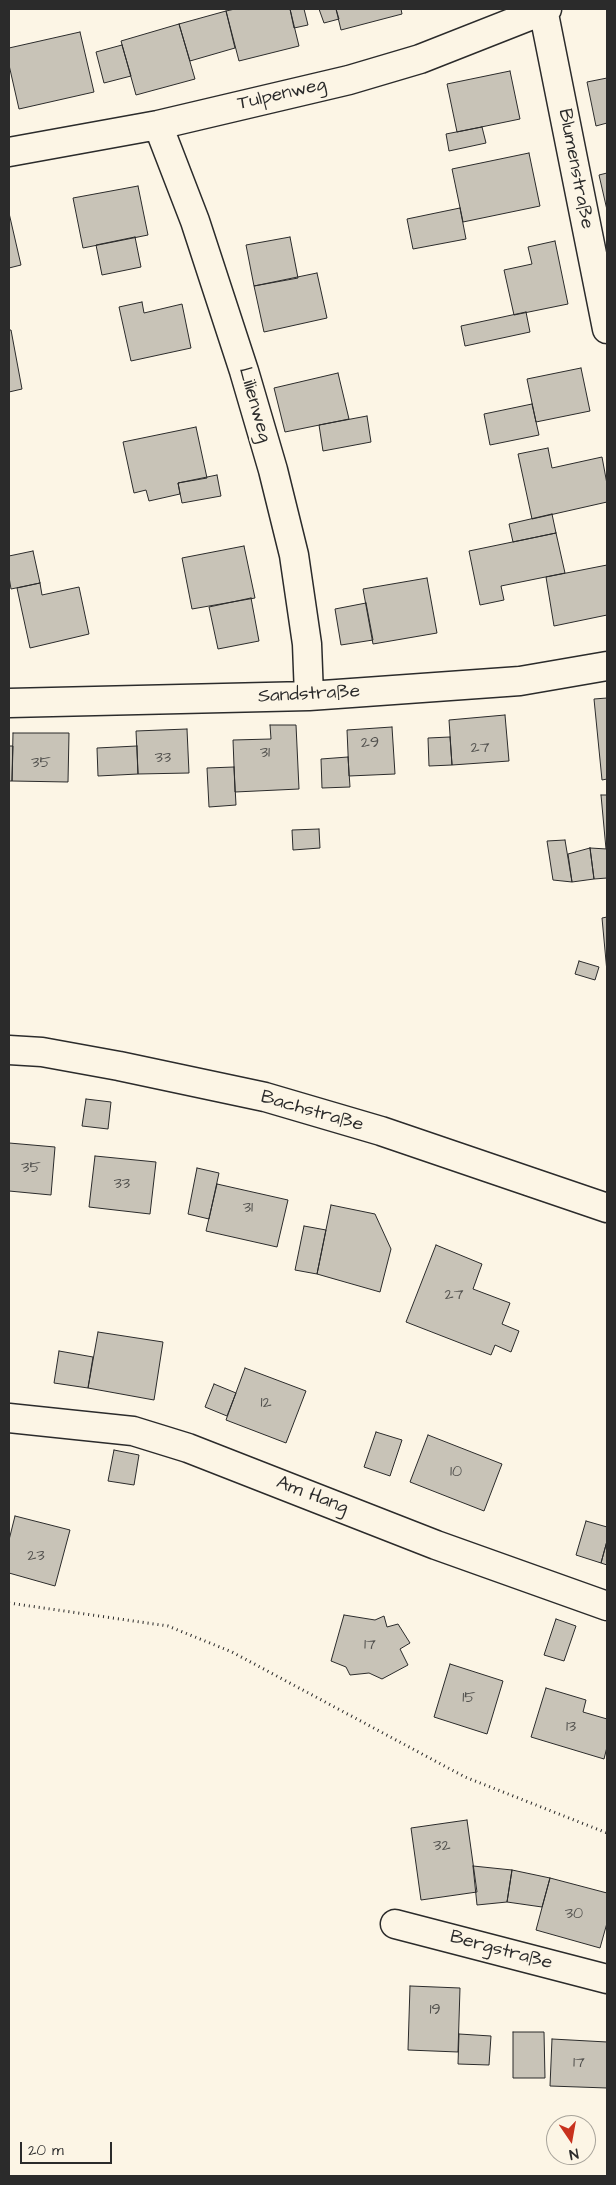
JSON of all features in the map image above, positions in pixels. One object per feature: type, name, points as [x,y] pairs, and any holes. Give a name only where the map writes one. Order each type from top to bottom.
[{"type":"street","name":"Tulpenweg","points":[[9,152],[158,124],[348,80],[420,59],[544,9]]},
{"type":"street","name":"Blumenstraße","points":[[544,9],[607,328]]},
{"type":"street","name":"Lilienweg","points":[[158,124],[201,240],[244,371],[273,470],[294,555],[307,644],[309,696]]},
{"type":"street","name":"Sandstraße","points":[[9,703],[309,696],[520,681],[607,666]]},
{"type":"street","name":"Bachstraße","points":[[9,1050],[52,1054],[265,1097],[381,1131],[607,1208]]},
{"type":"street","name":"Am Hang","points":[[9,1418],[133,1432],[188,1448],[436,1545],[607,1606]]},
{"type":"street","name":"Bergstraße","points":[[395,1924],[607,1979]]},
{"type":"path","points":[[9,1603],[168,1626],[232,1652],[465,1777],[607,1833]]},
{"type":"building","points":[[235,9],[290,9],[299,46],[239,61],[226,11]]},
{"type":"building","points":[[290,9],[304,9],[308,25],[294,28]]},
{"type":"building","points":[[319,9],[336,9],[339,19],[324,23]]},
{"type":"building","points":[[336,9],[401,9],[402,14],[341,30]]},
{"type":"building","points":[[226,11],[235,48],[190,61],[179,24]]},
{"type":"building","points":[[179,24],[195,79],[136,95],[121,41]]},
{"type":"building","points":[[80,32],[94,92],[19,109],[9,65],[9,48]]},
{"type":"building","points":[[122,45],[131,76],[104,83],[96,52]]},
{"type":"building","points":[[510,71],[520,119],[457,132],[447,84]]},
{"type":"building","points":[[607,78],[607,123],[596,126],[587,82]]},
{"type":"building","points":[[482,127],[486,143],[449,151],[446,134]]},
{"type":"building","points":[[529,153],[540,206],[463,222],[452,169]]},
{"type":"building","points":[[607,173],[607,210],[599,175]]},
{"type":"building","points":[[138,186],[148,235],[83,248],[73,198]]},
{"type":"building","points":[[460,208],[466,239],[413,249],[407,219]]},
{"type":"building","points":[[9,213],[21,265],[9,268]]},
{"type":"building","points":[[135,237],[141,267],[102,275],[96,245]]},
{"type":"building","points":[[290,237],[298,278],[254,286],[246,245]]},
{"type":"building","points":[[555,241],[568,304],[514,315],[504,270],[532,264],[528,247]]},
{"type":"building","points":[[317,273],[327,318],[264,332],[254,286]]},
{"type":"building","points":[[142,302],[144,313],[182,304],[191,348],[131,361],[119,307]]},
{"type":"building","points":[[526,312],[530,332],[465,346],[461,326]]},
{"type":"building","points":[[9,330],[11,330],[22,389],[9,392]]},
{"type":"building","points":[[581,368],[590,411],[536,422],[527,379]]},
{"type":"building","points":[[338,373],[349,419],[285,432],[274,388]]},
{"type":"building","points":[[532,404],[539,435],[490,445],[484,414]]},
{"type":"building","points":[[367,416],[371,442],[323,451],[319,425]]},
{"type":"building","points":[[196,427],[207,478],[178,483],[180,494],[149,501],[146,490],[134,493],[123,442]]},
{"type":"building","points":[[548,448],[552,468],[602,457],[607,484],[607,502],[532,519],[518,454]]},
{"type":"building","points":[[217,475],[221,496],[182,503],[178,483]]},
{"type":"building","points":[[552,514],[556,533],[513,542],[509,524]]},
{"type":"building","points":[[556,533],[565,573],[501,586],[504,600],[480,605],[469,551]]},
{"type":"building","points":[[244,546],[255,598],[192,609],[182,558]]},
{"type":"building","points":[[33,551],[40,583],[11,589],[9,556]]},
{"type":"building","points":[[607,565],[607,615],[554,626],[546,577]]},
{"type":"building","points":[[427,578],[437,633],[373,644],[363,589]]},
{"type":"building","points":[[40,583],[42,595],[79,587],[89,634],[30,648],[17,588]]},
{"type":"building","points":[[251,598],[259,641],[218,649],[209,607]]},
{"type":"building","points":[[366,603],[373,640],[341,645],[335,609]]},
{"type":"building","points":[[607,698],[607,779],[602,780],[594,699]]},
{"type":"building","points":[[505,715],[509,761],[452,765],[449,720]]},
{"type":"building","points":[[270,725],[296,725],[299,789],[235,792],[233,740],[271,739]]},
{"type":"building","points":[[392,727],[395,774],[349,776],[347,730]]},
{"type":"building","points":[[187,729],[189,773],[138,774],[136,731]]},
{"type":"building","points":[[13,733],[69,733],[68,782],[12,781]]},
{"type":"building","points":[[450,737],[452,765],[429,766],[428,738]]},
{"type":"building","points":[[9,746],[13,746],[12,781],[9,781]]},
{"type":"building","points":[[137,746],[138,774],[98,776],[97,748]]},
{"type":"building","points":[[348,757],[350,787],[322,788],[321,759]]},
{"type":"building","points":[[234,767],[236,805],[209,807],[207,768]]},
{"type":"building","points":[[601,795],[607,795],[607,849],[606,849]]},
{"type":"building","points":[[319,829],[320,848],[293,850],[292,830]]},
{"type":"building","points":[[565,840],[572,882],[553,880],[547,841]]},
{"type":"building","points":[[590,848],[594,879],[572,882],[568,854]]},
{"type":"building","points":[[590,848],[607,849],[607,878],[594,879]]},
{"type":"building","points":[[607,917],[607,972],[602,918]]},
{"type":"building","points":[[579,961],[599,967],[595,980],[575,974]]},
{"type":"building","points":[[86,1099],[111,1102],[108,1129],[82,1126]]},
{"type":"building","points":[[9,1143],[55,1147],[51,1195],[9,1191]]},
{"type":"building","points":[[95,1156],[156,1162],[150,1214],[89,1207]]},
{"type":"building","points":[[197,1168],[219,1173],[209,1219],[188,1214]]},
{"type":"building","points":[[217,1184],[288,1200],[277,1247],[206,1231]]},
{"type":"building","points":[[331,1205],[375,1214],[391,1249],[380,1292],[317,1274]]},
{"type":"building","points":[[304,1226],[326,1230],[317,1274],[295,1270]]},
{"type":"building","points":[[436,1245],[482,1264],[473,1289],[510,1303],[502,1324],[519,1331],[511,1352],[495,1345],[491,1355],[406,1322]]},
{"type":"building","points":[[98,1332],[163,1342],[154,1400],[88,1388]]},
{"type":"building","points":[[59,1351],[93,1357],[88,1388],[54,1383]]},
{"type":"building","points":[[245,1368],[306,1391],[286,1443],[226,1420]]},
{"type":"building","points":[[214,1384],[236,1393],[227,1416],[205,1407]]},
{"type":"building","points":[[376,1432],[402,1440],[390,1476],[364,1467]]},
{"type":"building","points":[[428,1435],[502,1464],[484,1511],[410,1482]]},
{"type":"building","points":[[114,1450],[139,1455],[134,1485],[108,1481]]},
{"type":"building","points":[[15,1516],[70,1530],[55,1586],[9,1573],[9,1540]]},
{"type":"building","points":[[586,1521],[607,1527],[607,1541],[601,1563],[576,1555]]},
{"type":"building","points":[[607,1541],[607,1565],[601,1563]]},
{"type":"building","points":[[344,1615],[375,1620],[384,1616],[387,1627],[398,1624],[410,1643],[400,1649],[408,1665],[382,1679],[369,1673],[350,1675],[346,1667],[331,1661]]},
{"type":"building","points":[[556,1619],[576,1626],[564,1661],[544,1655]]},
{"type":"building","points":[[450,1664],[503,1681],[487,1734],[434,1717]]},
{"type":"building","points":[[546,1688],[586,1700],[583,1712],[607,1719],[607,1747],[604,1759],[531,1737]]},
{"type":"building","points":[[467,1820],[477,1892],[421,1900],[411,1828]]},
{"type":"building","points":[[473,1866],[512,1870],[507,1902],[477,1905]]},
{"type":"building","points":[[512,1870],[550,1878],[542,1907],[507,1902]]},
{"type":"building","points":[[550,1878],[607,1893],[607,1923],[600,1948],[536,1930]]},
{"type":"building","points":[[410,1986],[460,1988],[458,2052],[408,2050]]},
{"type":"building","points":[[513,2032],[544,2032],[545,2078],[513,2078]]},
{"type":"building","points":[[459,2034],[491,2036],[489,2065],[458,2064]]},
{"type":"building","points":[[552,2039],[607,2042],[607,2088],[550,2086]]}]
